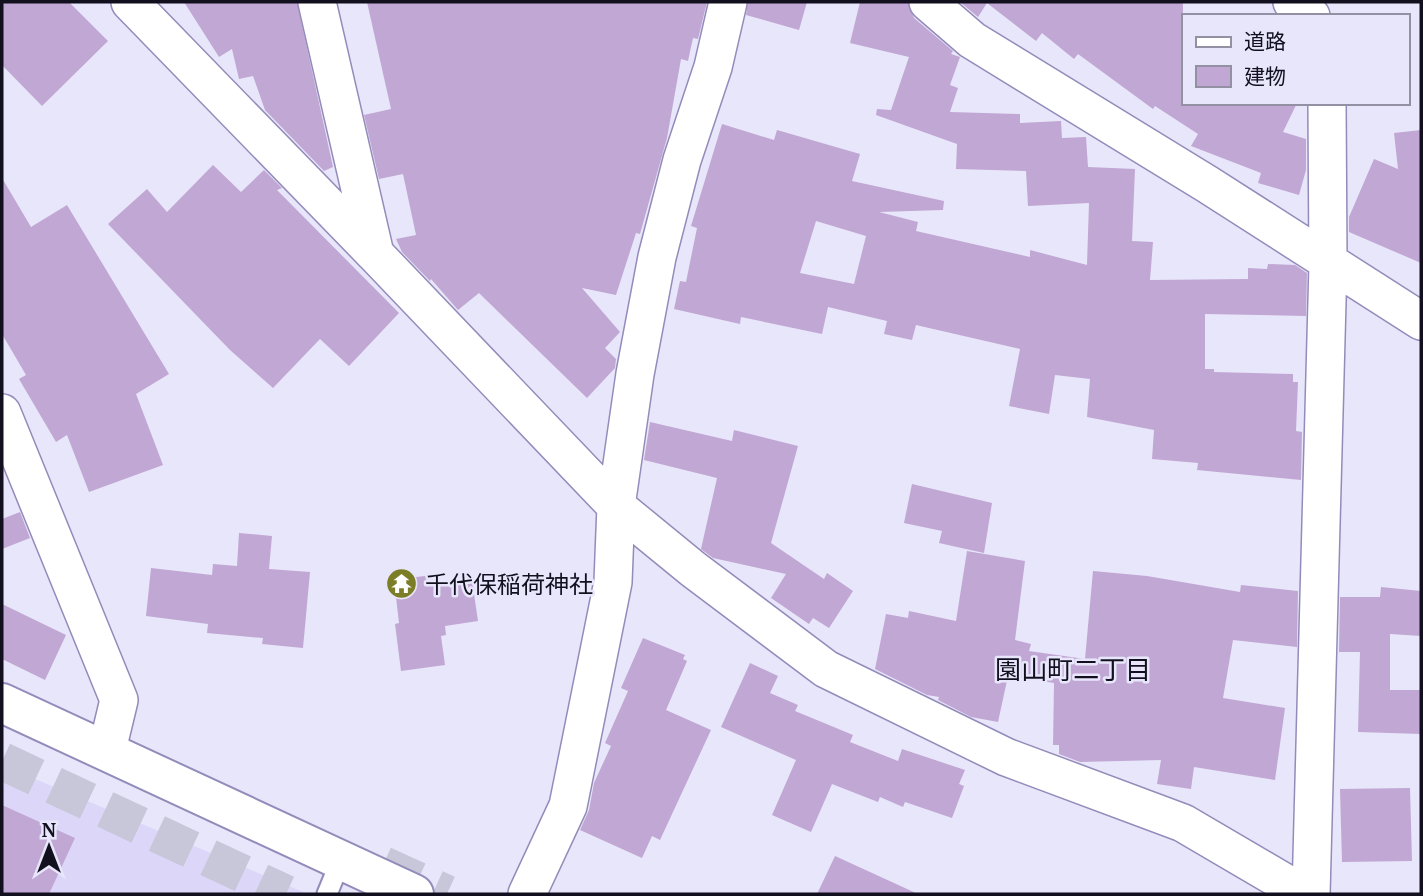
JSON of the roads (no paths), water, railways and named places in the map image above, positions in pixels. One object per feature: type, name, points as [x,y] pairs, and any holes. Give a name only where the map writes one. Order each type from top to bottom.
[{"type":"street","points":[[130,2],[615,506],[693,569],[826,669],[1006,757],[1184,823],[1304,894]]},
{"type":"street","points":[[317,2],[375,254]]},
{"type":"street","points":[[527,894],[568,806],[613,582],[615,506],[635,374],[657,257],[682,160],[713,67],[728,2]]},
{"type":"street","points":[[928,2],[972,40],[1207,184],[1328,264],[1421,321]]},
{"type":"street","points":[[1292,2],[1308,14]]},
{"type":"street","points":[[1311,894],[1328,264],[1327,105]]},
{"type":"street","points":[[2,413],[118,699],[107,750]]},
{"type":"street","points":[[2,703],[107,750],[334,877],[414,894]]},
{"type":"tunnel","points":[[2,761],[286,894]]},
{"type":"tunnel","points":[[383,865],[447,894]]},
{"type":"place","name":"千代保稲荷神社","points":[[402,584]]},
{"type":"district","name":"園山町二丁目","points":[[1073,669]]}]
